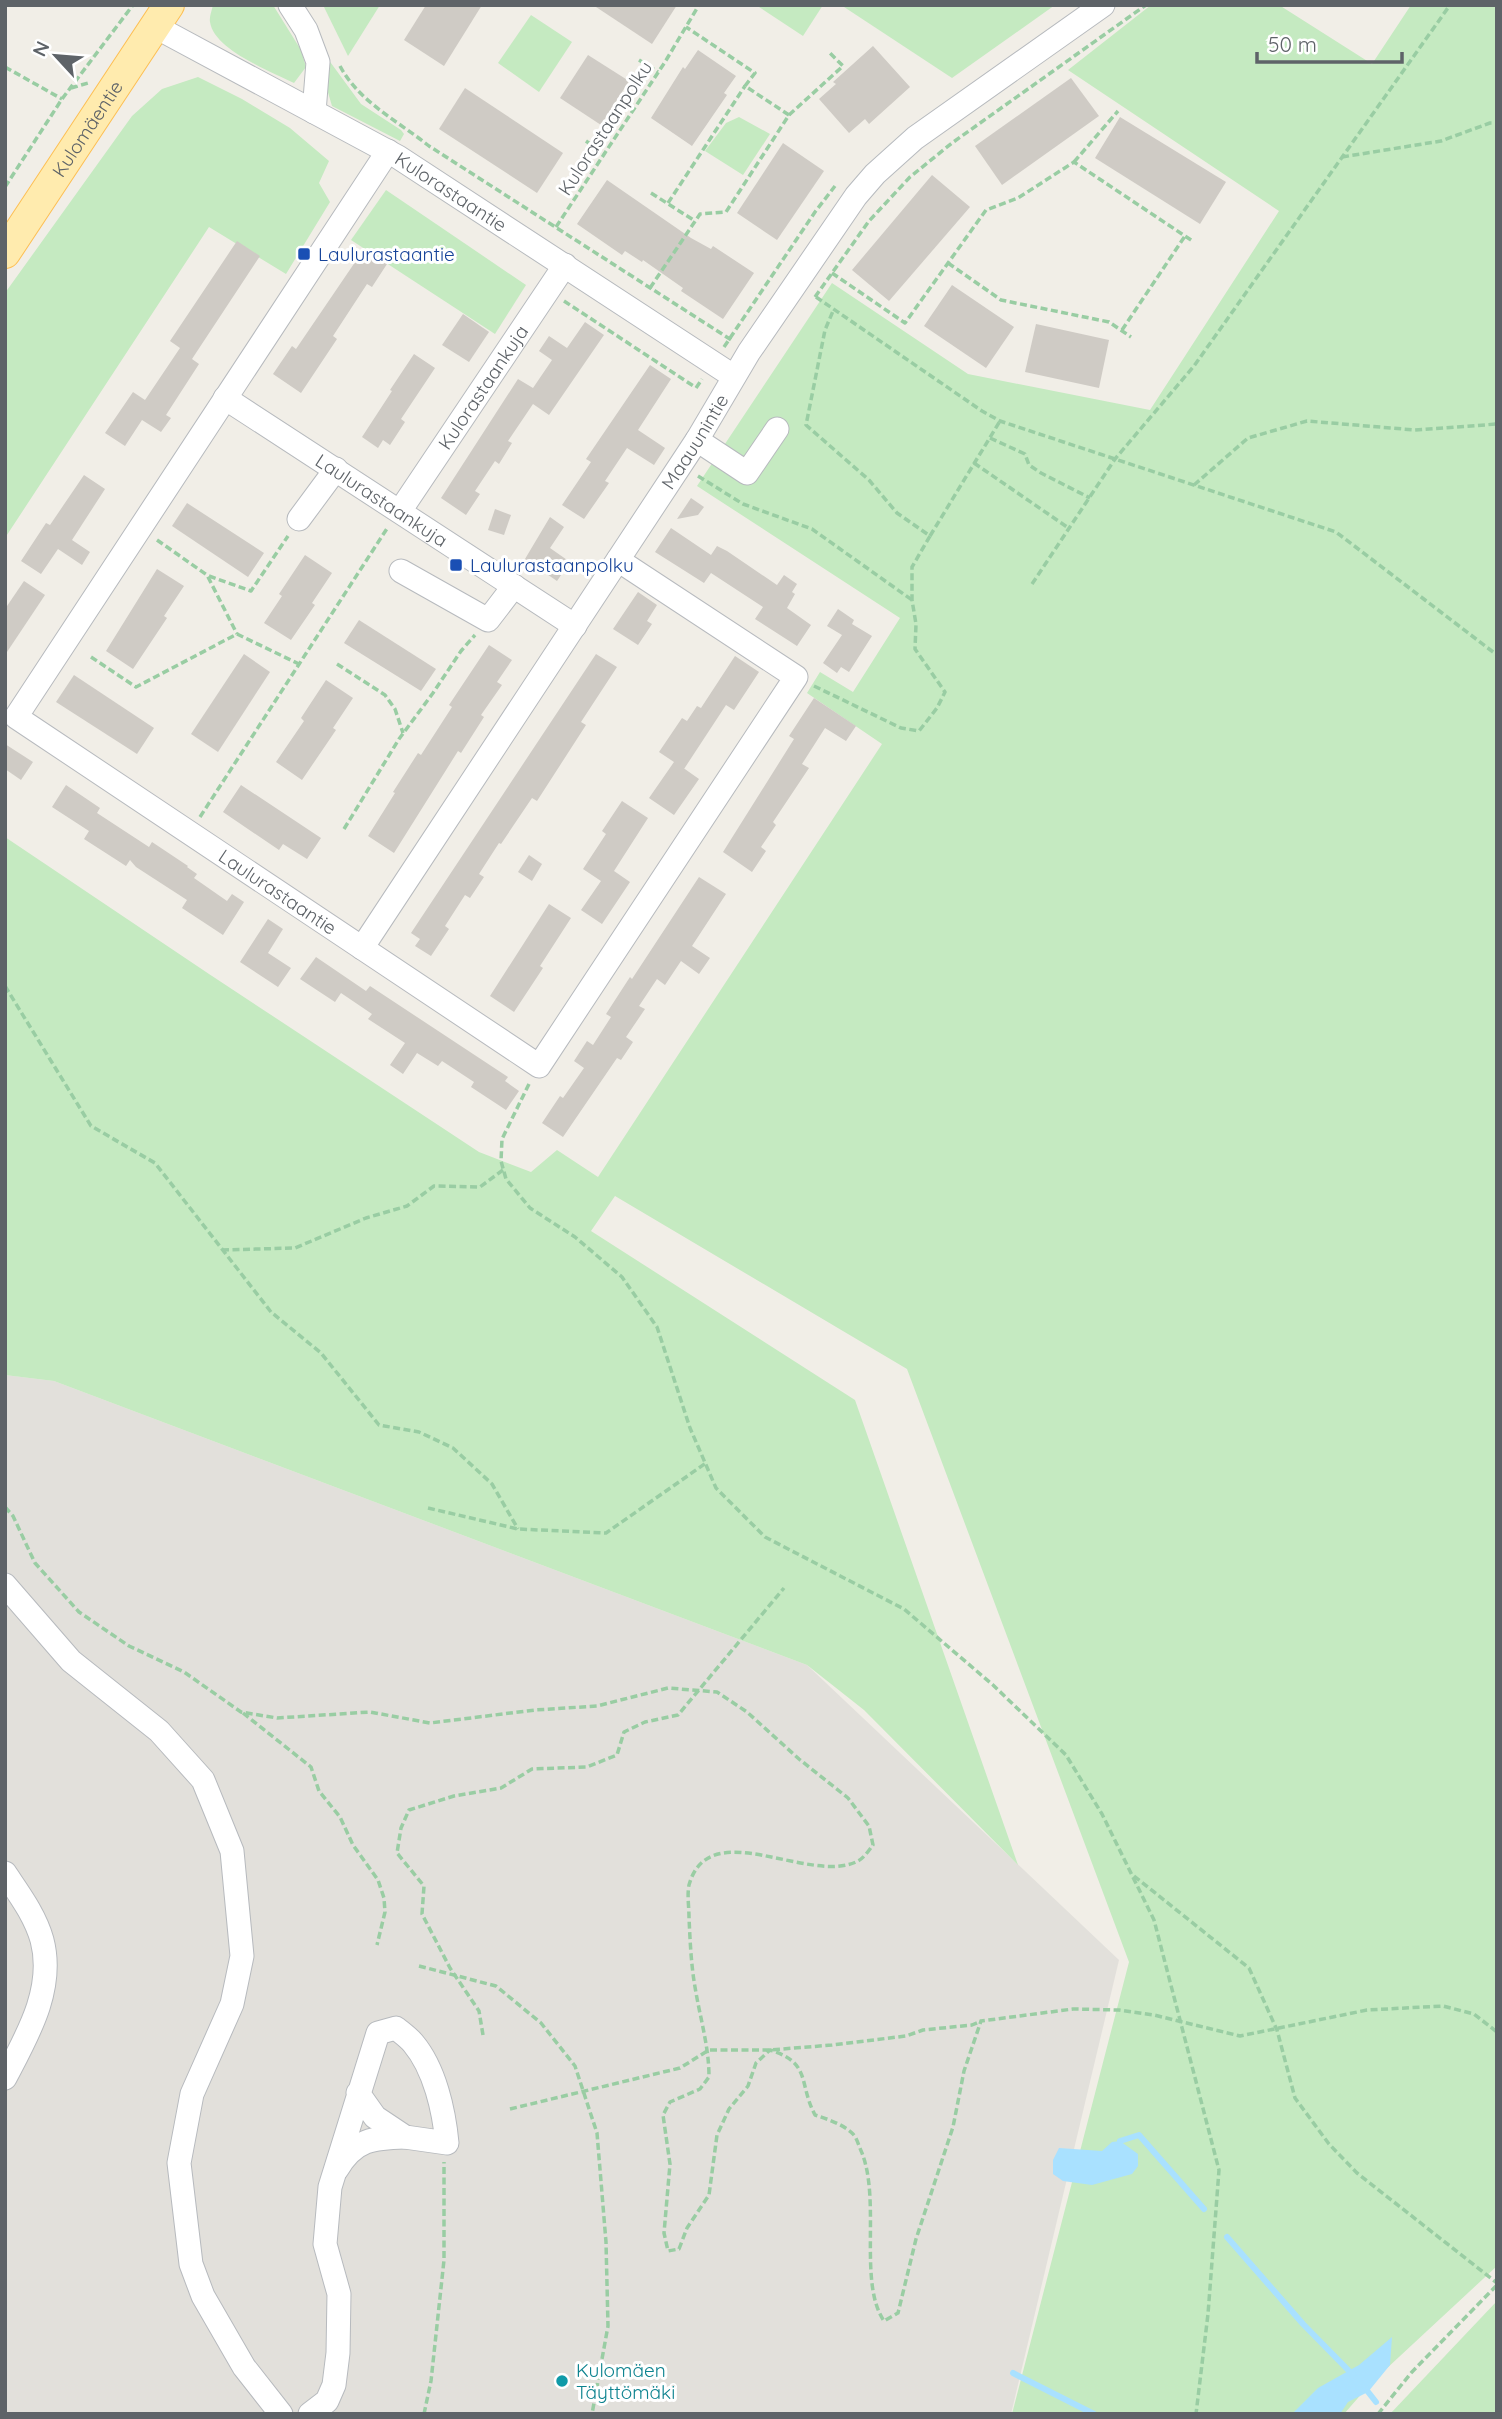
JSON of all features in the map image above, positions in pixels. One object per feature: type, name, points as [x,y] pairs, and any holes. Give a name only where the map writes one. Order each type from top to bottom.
[{"type":"main road","name":"Kulomäentie","points":[[5,253],[162,16]]},
{"type":"street","points":[[290,5],[306,30],[318,62],[314,112]]},
{"type":"street","name":"Maauunintie","points":[[362,948],[696,440],[733,376],[856,196],[875,174],[915,138],[1103,5]]},
{"type":"street","name":"Kulorastaantie","points":[[162,16],[314,112],[388,151],[733,376]]},
{"type":"street","name":"Laulurastaantie","points":[[388,151],[16,717],[539,1066]]},
{"type":"street","name":"Kulorastaankuja","points":[[400,511],[565,265]]},
{"type":"street","name":"Laulurastaankuja","points":[[225,398],[575,626]]},
{"type":"street","points":[[696,440],[747,473],[777,429]]},
{"type":"street","points":[[299,519],[335,469]]},
{"type":"street","points":[[539,1066],[796,677],[618,560]]},
{"type":"street","points":[[401,571],[488,621],[514,586]]},
{"type":"street","points":[[5,1585],[71,1661],[159,1731],[203,1780],[232,1851],[242,1956],[232,2004],[192,2094],[179,2163],[191,2264],[203,2296],[244,2367],[281,2414]]},
{"type":"street","points":[[5,1873],[29,1910],[42,1941],[46,1981],[31,2028],[5,2078]]},
{"type":"street","points":[[310,2414],[327,2401],[334,2385],[338,2353],[339,2294],[326,2244],[332,2178],[378,2033],[396,2028],[414,2044],[430,2073],[445,2120],[447,2143],[405,2137],[374,2138],[347,2152],[332,2178]]},
{"type":"street","points":[[358,2093],[375,2117],[405,2137]]},
{"type":"path","points":[[5,187],[62,99],[132,5]]},
{"type":"path","points":[[1032,584],[1115,459],[1194,366],[1450,5]]},
{"type":"path","name":"Kulorastaanpolku","points":[[556,227],[699,6]]},
{"type":"path","points":[[668,204],[755,73],[686,27]]},
{"type":"path","points":[[650,288],[700,214],[726,212],[789,115],[843,66],[829,52]]},
{"type":"path","points":[[639,60],[658,73]]},
{"type":"path","points":[[340,66],[362,97],[408,128],[429,146],[749,352]]},
{"type":"path","points":[[5,67],[62,99]]},
{"type":"path","points":[[745,86],[789,115]]},
{"type":"path","points":[[832,273],[905,323],[986,210],[1018,198],[1074,162],[1118,111]]},
{"type":"path","points":[[1342,157],[1441,141],[1497,123]]},
{"type":"path","points":[[586,141],[604,154]]},
{"type":"path","points":[[1074,162],[1194,242]]},
{"type":"path","points":[[651,193],[695,221]]},
{"type":"path","points":[[1122,331],[1185,236]]},
{"type":"path","points":[[948,263],[1001,300],[1109,322],[1131,337]]},
{"type":"path","points":[[815,296],[1000,421],[1336,532],[1497,655]]},
{"type":"path","points":[[833,310],[825,330],[806,425],[869,480],[897,513],[930,536]]},
{"type":"path","points":[[796,677],[901,728],[919,731],[937,708],[944,692],[915,649],[912,568],[1000,421]]},
{"type":"path","points":[[1194,485],[1248,438],[1307,421],[1415,430],[1497,424]]},
{"type":"path","points":[[990,438],[1026,454],[1029,465],[1090,498]]},
{"type":"path","points":[[974,463],[1070,529]]},
{"type":"path","points":[[698,476],[743,504],[812,529],[912,600]]},
{"type":"path","points":[[190,834],[400,511]]},
{"type":"path","points":[[151,536],[207,575],[251,591],[299,519]]},
{"type":"path","points":[[207,575],[237,634],[299,664]]},
{"type":"path","points":[[344,830],[403,733],[461,651],[488,621]]},
{"type":"path","points":[[91,657],[136,687],[237,634]]},
{"type":"path","points":[[337,664],[385,695],[395,709],[403,733]]},
{"type":"path","points":[[5,986],[91,1126],[155,1163],[271,1312],[321,1353],[379,1425],[419,1432],[453,1448],[492,1484],[518,1529]]},
{"type":"path","points":[[539,1066],[502,1139],[500,1160],[506,1179],[530,1208],[575,1237],[622,1278],[657,1327],[690,1428],[716,1488],[765,1537],[904,1609],[993,1685],[1066,1755],[1102,1814],[1132,1874],[1154,1920],[1219,2170],[1209,2314],[1196,2414]]},
{"type":"path","points":[[222,1250],[295,1248],[366,1218],[407,1206],[434,1185],[480,1186],[503,1170]]},
{"type":"path","points":[[428,1508],[518,1529],[606,1533],[706,1463]]},
{"type":"path","points":[[5,1507],[13,1516],[35,1563],[79,1612],[129,1646],[184,1672],[241,1712],[311,1767],[319,1791],[340,1817],[353,1845],[378,1881],[384,1898],[385,1912],[377,1945]]},
{"type":"path","points":[[484,2035],[479,2011],[455,1975],[422,1914],[424,1886],[397,1853],[401,1828],[409,1810],[454,1796],[501,1788],[532,1769],[587,1768],[617,1755],[624,1732],[645,1722],[678,1715],[784,1588]]},
{"type":"path","points":[[241,1712],[276,1718],[370,1712],[430,1723],[535,1710],[597,1706],[668,1688],[717,1692],[747,1712],[848,1798],[869,1826],[873,1845],[859,1860],[833,1867],[797,1864],[778,1857],[738,1853],[712,1854],[697,1865],[688,1887],[690,1931],[695,1985],[709,2050],[709,2077],[700,2089],[670,2102],[663,2115],[670,2164],[664,2234],[668,2251],[679,2249],[687,2228],[709,2195],[717,2135],[729,2109],[748,2086],[756,2063],[770,2050]]},
{"type":"path","points":[[1132,1874],[1250,1968],[1277,2030],[1295,2098],[1329,2144],[1357,2173],[1497,2284],[1411,2373],[1378,2414]]},
{"type":"path","points":[[419,1966],[496,1986],[541,2023],[575,2066],[597,2133],[606,2242],[608,2326],[592,2414]]},
{"type":"path","points":[[510,2109],[680,2068],[709,2050],[770,2050],[856,2042],[1073,2009],[1119,2010],[1181,2021],[1240,2036],[1367,2010],[1443,2006],[1474,2014],[1497,2032]]},
{"type":"path","points":[[770,2050],[788,2055],[803,2073],[807,2101],[815,2115],[854,2134],[866,2162],[871,2201],[871,2258],[876,2310],[884,2322],[898,2313],[916,2239],[950,2138],[964,2071],[981,2021]]},
{"type":"path","points":[[424,2414],[431,2381],[444,2260],[442,2171],[447,2143]]},
{"type":"path","points":[[1489,2292],[1497,2295]]},
{"type":"shaded area","name":"Kulomäen Täyttömäki","points":[[5,1375],[54,1381],[807,1665],[1119,1960],[1011,2414],[5,2414]]},
{"type":"green space","points":[[213,5],[273,5],[301,50],[306,67],[294,83],[245,59],[222,42],[210,22]]},
{"type":"green space","points":[[323,5],[380,5],[348,56]]},
{"type":"green space","points":[[756,5],[823,5],[803,36]]},
{"type":"green space","points":[[841,5],[1055,5],[952,78]]},
{"type":"green space","points":[[1151,5],[1279,5],[1372,64],[1411,5],[1497,5],[1497,2266],[1371,2383],[1344,2414],[1012,2414],[1129,1962],[907,1369],[615,1196],[591,1231],[855,1400],[1018,1865],[864,1710],[807,1665],[54,1381],[5,1375],[5,837],[479,1152],[531,1172],[557,1150],[598,1177],[882,744],[807,693],[820,672],[853,692],[900,618],[697,486],[832,283],[968,374],[1150,410],[1279,211],[1068,70]]},
{"type":"green space","points":[[531,15],[572,42],[539,92],[498,63]]},
{"type":"green space","points":[[328,59],[361,104],[401,130],[404,134],[400,141],[332,106],[327,89]]},
{"type":"green space","points":[[198,77],[290,128],[329,161],[319,183],[330,202],[286,274],[209,227],[5,538],[5,293],[132,116],[162,89]]},
{"type":"green space","points":[[739,117],[770,134],[743,175],[705,151],[726,123]]},
{"type":"green space","points":[[386,190],[526,285],[495,334],[351,240]]},
{"type":"green space","points":[[1497,2301],[1497,2414],[1390,2414]]},
{"type":"water","points":[[1120,2141],[1138,2154],[1138,2166],[1132,2174],[1092,2185],[1063,2181],[1053,2174],[1053,2160],[1059,2148],[1102,2151],[1112,2142]]},
{"type":"water","points":[[1392,2337],[1390,2365],[1368,2392],[1348,2402],[1340,2414],[1292,2414],[1318,2388],[1359,2365]]},
{"type":"building","points":[[426,5],[482,5],[444,66],[404,40]]},
{"type":"building","points":[[593,5],[677,5],[652,44]]},
{"type":"building","points":[[873,46],[910,87],[869,124],[865,119],[849,133],[819,99],[836,84],[833,82]]},
{"type":"building","points":[[698,50],[736,76],[724,93],[727,95],[692,146],[651,118],[683,67],[685,69]]},
{"type":"building","points":[[588,55],[629,81],[601,125],[560,98]]},
{"type":"building","points":[[1071,78],[1099,116],[1002,185],[975,146]]},
{"type":"building","points":[[465,88],[563,153],[537,193],[439,129]]},
{"type":"building","points":[[1120,117],[1226,182],[1200,224],[1095,158]]},
{"type":"building","points":[[783,143],[824,171],[777,240],[737,213]]},
{"type":"building","points":[[932,175],[970,207],[889,301],[852,270]]},
{"type":"building","points":[[607,180],[691,238],[711,249],[713,246],[754,273],[723,319],[681,291],[683,288],[643,260],[642,262],[625,251],[622,255],[577,224]]},
{"type":"building","points":[[237,241],[260,256],[192,359],[199,364],[166,415],[171,418],[161,432],[142,420],[125,446],[105,433],[133,392],[145,400],[180,348],[170,341]]},
{"type":"building","points":[[364,249],[387,264],[372,287],[367,284],[333,336],[337,339],[301,393],[273,374],[292,346],[296,349]]},
{"type":"building","points":[[952,285],[1014,327],[986,368],[924,326]]},
{"type":"building","points":[[463,314],[489,332],[469,362],[442,345]]},
{"type":"building","points":[[585,322],[604,335],[549,415],[533,404],[508,441],[512,443],[499,464],[495,461],[475,491],[480,494],[466,515],[441,498],[518,379],[533,388],[552,360],[539,351],[549,336],[567,348]]},
{"type":"building","points":[[1036,324],[1109,340],[1099,388],[1025,372]]},
{"type":"building","points":[[414,354],[435,368],[401,419],[405,422],[390,445],[383,440],[378,448],[362,437]]},
{"type":"building","points":[[650,365],[671,379],[638,430],[665,448],[654,465],[627,448],[605,481],[609,483],[584,519],[562,505],[591,462],[586,459]]},
{"type":"building","points":[[84,475],[105,489],[72,540],[90,552],[82,565],[58,549],[41,574],[21,561],[46,523],[50,525]]},
{"type":"building","points":[[691,498],[704,507],[698,515],[677,519]]},
{"type":"building","points":[[187,503],[264,553],[248,577],[172,526]]},
{"type":"building","points":[[495,509],[511,515],[504,535],[488,530]]},
{"type":"building","points":[[550,517],[564,527],[550,548],[570,562],[557,581],[525,559]]},
{"type":"building","points":[[671,528],[711,555],[717,546],[727,551],[777,585],[784,575],[797,584],[787,608],[811,625],[797,646],[755,619],[763,607],[711,573],[704,583],[655,552]]},
{"type":"building","points":[[305,555],[332,573],[312,603],[315,605],[291,640],[264,623],[282,596],[279,594]]},
{"type":"building","points":[[157,569],[184,586],[164,616],[167,618],[133,669],[106,651]]},
{"type":"building","points":[[24,581],[45,595],[5,655],[5,609]]},
{"type":"building","points":[[638,592],[657,605],[647,621],[652,624],[638,645],[613,629]]},
{"type":"building","points":[[838,609],[854,620],[852,624],[872,636],[849,672],[841,667],[837,673],[823,663],[842,635],[827,626]]},
{"type":"building","points":[[359,620],[436,669],[421,691],[344,643]]},
{"type":"building","points":[[489,645],[512,660],[497,682],[502,685],[481,715],[484,717],[461,753],[458,751],[394,853],[368,836],[395,793],[393,792],[418,753],[421,755],[452,707],[449,705]]},
{"type":"building","points":[[244,654],[270,672],[218,752],[191,734]]},
{"type":"building","points":[[596,654],[617,667],[581,722],[586,725],[537,801],[532,798],[501,844],[499,843],[479,874],[484,877],[470,898],[465,895],[445,926],[449,929],[431,956],[415,946],[420,939],[411,933]]},
{"type":"building","points":[[735,656],[759,672],[734,710],[726,705],[684,769],[699,779],[674,815],[649,798],[674,762],[659,752],[682,718],[687,721],[697,706],[701,708]]},
{"type":"building","points":[[74,675],[154,728],[137,754],[56,702]]},
{"type":"building","points":[[326,680],[353,698],[333,728],[336,730],[302,780],[276,762],[304,721],[301,718]]},
{"type":"building","points":[[814,698],[856,726],[846,741],[825,728],[802,764],[809,768],[773,822],[776,825],[761,847],[766,851],[752,872],[723,852],[794,739],[789,736]]},
{"type":"building","points":[[5,744],[33,762],[21,780],[5,769]]},
{"type":"building","points":[[66,785],[100,808],[97,813],[149,847],[152,842],[188,866],[197,874],[194,878],[227,901],[232,894],[244,902],[223,935],[182,908],[187,900],[136,867],[130,860],[126,866],[84,839],[89,831],[52,807]]},
{"type":"building","points":[[241,785],[321,838],[307,859],[283,844],[279,850],[223,812]]},
{"type":"building","points":[[622,801],[648,818],[614,871],[630,882],[602,924],[581,910],[601,881],[583,869],[606,834],[602,831]]},
{"type":"building","points":[[529,855],[542,864],[532,881],[518,872]]},
{"type":"building","points":[[699,877],[726,894],[692,946],[710,958],[699,974],[681,961],[665,985],[657,979],[639,1006],[645,1009],[626,1037],[633,1042],[621,1060],[617,1058],[563,1137],[542,1123],[584,1068],[574,1061],[587,1041],[593,1045],[611,1017],[606,1014]]},
{"type":"building","points":[[549,904],[571,918],[514,1012],[490,996]]},
{"type":"building","points":[[268,919],[283,929],[268,953],[291,968],[278,987],[240,962]]},
{"type":"building","points":[[316,957],[366,991],[370,986],[508,1077],[505,1081],[519,1091],[506,1110],[471,1087],[474,1082],[442,1061],[438,1066],[417,1053],[403,1074],[390,1065],[405,1043],[368,1019],[372,1014],[341,993],[335,1002],[300,979]]},
{"type":"waterway","points":[[1120,2141],[1139,2135],[1204,2209]]},
{"type":"waterway","points":[[1227,2237],[1303,2324],[1353,2375]]},
{"type":"waterway","points":[[1013,2373],[1094,2414]]},
{"type":"waterway","points":[[1365,2388],[1376,2402]]},
{"type":"place","name":"Laulurastaantie","points":[[304,254]]},
{"type":"place","name":"Laulurastaanpolku","points":[[456,565]]},
{"type":"place","name":"Kulomäen Täyttömäki","points":[[562,2381]]}]
